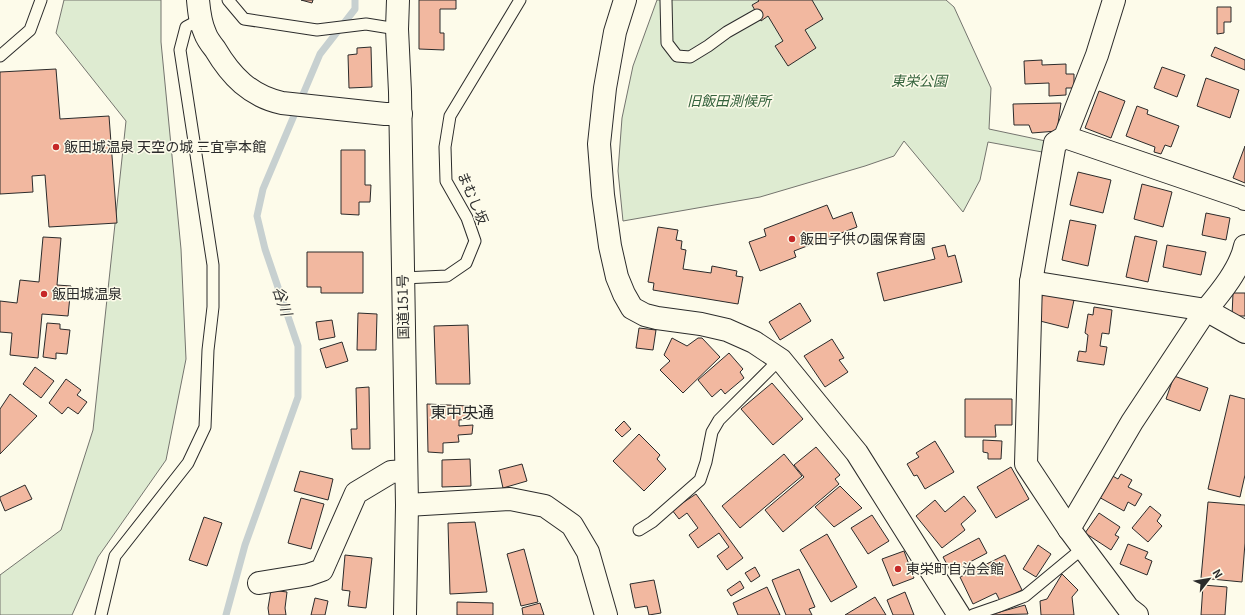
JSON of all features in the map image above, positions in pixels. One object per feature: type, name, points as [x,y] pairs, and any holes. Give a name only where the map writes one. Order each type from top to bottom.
[{"type":"main road","name":"国道151号","points":[[398,0],[397,29],[401,114],[407,505],[405,615]]},
{"type":"main road","points":[[626,0],[614,39],[605,88],[599,144],[603,195],[610,246],[617,277],[624,294],[632,308],[645,315],[701,324],[727,330],[754,342],[781,360],[857,453],[959,615]]},
{"type":"main road","points":[[1114,0],[1097,55],[1065,138],[1055,144],[1031,282],[1026,464],[1069,529],[1128,608],[1137,615]]},
{"type":"main road","points":[[199,10],[205,34],[233,75],[249,89],[271,100],[282,102],[321,108],[401,114]]},
{"type":"main road","points":[[1065,138],[1244,198],[1245,200]]},
{"type":"main road","points":[[1069,529],[1132,422],[1206,310],[1220,293],[1242,257],[1245,246]]},
{"type":"main road","points":[[1031,282],[1206,310],[1245,332]]},
{"type":"main road","points":[[259,583],[308,575],[322,570],[356,493],[391,472],[406,471]]},
{"type":"main road","points":[[407,505],[510,499],[545,506],[572,525],[588,552],[606,615]]},
{"type":"lane","points":[[0,56],[30,30],[41,0]]},
{"type":"lane","points":[[228,0],[244,19],[317,30],[366,24],[397,29]]},
{"type":"lane","name":"まむし坂","points":[[403,278],[447,276],[466,263],[472,249],[475,241],[467,218],[446,181],[445,147],[450,116],[520,0]]},
{"type":"lane","points":[[666,0],[667,43],[677,56],[690,58],[727,32],[757,14]]},
{"type":"lane","points":[[101,615],[115,556],[188,463],[205,427],[208,350],[214,307],[214,265],[180,50],[186,27],[199,10]]},
{"type":"lane","points":[[639,530],[652,522],[700,480],[706,462],[712,432],[719,420],[772,367],[781,360]]},
{"type":"lane","points":[[972,615],[1025,596],[1083,548]]},
{"type":"green space","points":[[64,0],[161,0],[161,42],[181,249],[186,359],[166,460],[98,557],[72,615],[0,615],[0,575],[61,530],[93,430],[126,121],[56,33]]},
{"type":"green space","name":"旧飯田測候所","points":[[657,0],[946,0],[954,7],[991,88],[989,129],[1055,143],[1053,154],[988,142],[980,180],[963,212],[904,141],[894,156],[760,197],[623,221],[618,171],[622,118],[633,66]]},
{"type":"building","points":[[301,0],[313,0],[312,3]]},
{"type":"building","points":[[419,0],[456,0],[456,9],[440,9],[440,33],[444,33],[444,50],[419,49]]},
{"type":"building","name":"旧飯田測候所","points":[[758,0],[812,0],[823,19],[805,30],[816,48],[788,66],[775,46],[783,41],[768,16],[761,21],[752,5],[759,1]]},
{"type":"building","points":[[1217,7],[1231,7],[1231,22],[1224,22],[1224,33],[1217,34]]},
{"type":"building","points":[[371,47],[372,87],[349,88],[348,55],[357,54],[357,48]]},
{"type":"building","points":[[1215,47],[1245,60],[1245,70],[1211,56]]},
{"type":"building","points":[[1042,60],[1042,65],[1066,64],[1066,74],[1074,74],[1074,88],[1066,88],[1066,95],[1049,96],[1049,83],[1025,84],[1024,61]]},
{"type":"building","points":[[1162,67],[1185,75],[1177,97],[1154,88]]},
{"type":"building","name":"飯田城温泉 天空の城 三宜亭本館","points":[[56,69],[60,119],[109,116],[117,223],[49,227],[45,175],[32,176],[33,192],[0,194],[0,72]]},
{"type":"building","points":[[1206,78],[1239,90],[1230,118],[1197,106]]},
{"type":"building","points":[[1099,91],[1125,101],[1111,138],[1085,128]]},
{"type":"building","points":[[1061,103],[1057,131],[1032,133],[1029,125],[1014,125],[1013,104]]},
{"type":"building","points":[[1137,106],[1148,110],[1147,114],[1179,126],[1171,147],[1165,145],[1161,154],[1154,152],[1155,147],[1126,136]]},
{"type":"building","points":[[1245,146],[1245,183],[1233,178]]},
{"type":"building","points":[[341,150],[365,150],[365,185],[371,185],[370,202],[359,202],[359,215],[341,214]]},
{"type":"building","points":[[1078,172],[1111,180],[1103,213],[1070,205]]},
{"type":"building","points":[[1142,184],[1172,192],[1163,227],[1134,219]]},
{"type":"building","name":"飯田子供の園保育園","points":[[827,205],[833,219],[852,212],[857,227],[794,251],[796,257],[760,271],[749,242],[766,236],[764,229]]},
{"type":"building","points":[[1206,213],[1230,218],[1226,240],[1202,235]]},
{"type":"building","points":[[1070,220],[1096,225],[1088,266],[1062,260]]},
{"type":"building","points":[[658,227],[678,230],[676,240],[682,241],[681,249],[686,250],[683,269],[711,273],[712,266],[737,271],[736,276],[743,277],[738,304],[653,290],[654,283],[648,282]]},
{"type":"building","points":[[1135,236],[1157,241],[1148,282],[1126,277]]},
{"type":"building","name":"飯田城温泉","points":[[43,237],[61,238],[57,285],[71,286],[68,316],[42,314],[38,358],[10,355],[12,333],[0,332],[0,301],[17,303],[20,280],[39,282]]},
{"type":"building","points":[[945,245],[948,257],[955,255],[962,282],[884,301],[877,273],[935,259],[932,248]]},
{"type":"building","points":[[1167,245],[1206,252],[1201,275],[1163,267]]},
{"type":"building","points":[[307,252],[363,252],[363,293],[321,293],[321,287],[307,287]]},
{"type":"building","points":[[1233,293],[1245,293],[1245,316],[1232,316]]},
{"type":"building","points":[[1042,294],[1074,300],[1068,328],[1040,321]]},
{"type":"building","points":[[800,303],[811,321],[780,340],[769,322]]},
{"type":"building","points":[[1094,307],[1112,310],[1109,334],[1102,333],[1100,346],[1107,347],[1104,365],[1077,361],[1079,351],[1086,352],[1088,335],[1085,333],[1088,314],[1093,315]]},
{"type":"building","points":[[358,313],[377,314],[376,350],[357,350]]},
{"type":"building","points":[[332,320],[335,337],[319,340],[316,322]]},
{"type":"building","points":[[47,323],[60,324],[60,329],[70,330],[67,354],[56,353],[56,359],[43,357]]},
{"type":"building","points":[[468,325],[470,384],[436,384],[434,326]]},
{"type":"building","points":[[639,328],[656,330],[653,350],[636,348]]},
{"type":"building","points":[[672,338],[687,346],[698,338],[702,338],[720,357],[683,393],[660,370],[670,361],[664,355]]},
{"type":"building","points":[[832,339],[844,358],[839,360],[848,372],[825,387],[804,356]]},
{"type":"building","points":[[342,342],[348,361],[326,368],[320,349]]},
{"type":"building","points":[[729,353],[743,369],[740,372],[744,378],[725,394],[721,389],[712,397],[698,380]]},
{"type":"building","points":[[35,367],[54,381],[41,398],[23,384]]},
{"type":"building","points":[[1174,376],[1208,388],[1200,411],[1166,399]]},
{"type":"building","points":[[66,379],[81,390],[77,395],[87,402],[78,414],[68,407],[62,414],[49,403]]},
{"type":"building","points":[[772,383],[803,419],[773,445],[741,409]]},
{"type":"building","points":[[369,387],[370,449],[352,449],[351,429],[357,429],[356,388]]},
{"type":"building","points":[[10,394],[37,416],[0,454],[0,409]]},
{"type":"building","points":[[1230,395],[1245,399],[1245,475],[1240,497],[1208,489]]},
{"type":"building","points":[[965,399],[1012,399],[1012,425],[995,425],[996,437],[965,437]]},
{"type":"building","points":[[427,404],[469,406],[470,419],[459,420],[459,426],[473,425],[472,434],[458,435],[459,442],[443,443],[443,453],[428,452]]},
{"type":"building","points":[[624,421],[631,429],[622,437],[615,430]]},
{"type":"building","points":[[639,434],[660,455],[657,459],[666,469],[644,491],[613,461]]},
{"type":"building","points":[[983,440],[1002,441],[1001,459],[988,459],[988,453],[983,452]]},
{"type":"building","points":[[935,441],[954,472],[925,489],[917,475],[914,476],[907,464],[919,457],[916,453]]},
{"type":"building","points":[[816,447],[840,475],[835,479],[839,484],[783,532],[765,510],[804,477],[794,465]]},
{"type":"building","points":[[784,454],[802,476],[740,528],[722,506]]},
{"type":"building","points":[[470,459],[471,486],[442,487],[442,460]]},
{"type":"building","points":[[522,464],[527,481],[503,488],[499,470]]},
{"type":"building","points":[[1011,467],[1029,499],[996,518],[977,487]]},
{"type":"building","points":[[300,471],[333,479],[328,500],[294,491]]},
{"type":"building","points":[[1109,474],[1118,479],[1121,474],[1132,480],[1128,487],[1142,494],[1135,506],[1128,502],[1124,511],[1097,496]]},
{"type":"building","points":[[25,485],[32,499],[5,511],[0,497]]},
{"type":"building","points":[[840,486],[862,508],[834,527],[815,507]]},
{"type":"building","points":[[696,494],[743,558],[727,570],[717,556],[729,547],[719,533],[698,548],[689,535],[698,528],[687,513],[679,519],[672,510]]},
{"type":"building","points":[[964,496],[976,511],[961,524],[965,530],[942,548],[916,516],[935,500],[945,512]]},
{"type":"building","points":[[301,498],[324,504],[311,549],[288,543]]},
{"type":"building","points":[[1208,502],[1245,505],[1245,543],[1242,582],[1201,578]]},
{"type":"building","points":[[1150,506],[1161,515],[1157,521],[1162,526],[1148,542],[1132,528]]},
{"type":"building","points":[[1099,513],[1120,527],[1115,535],[1119,537],[1111,550],[1085,533]]},
{"type":"building","points":[[872,515],[889,541],[868,554],[851,528]]},
{"type":"building","points":[[204,517],[222,523],[207,566],[189,560]]},
{"type":"building","points":[[475,522],[487,592],[450,594],[448,523]]},
{"type":"building","points":[[827,534],[857,587],[831,602],[800,550]]},
{"type":"building","points":[[979,538],[987,553],[951,572],[943,557]]},
{"type":"building","points":[[1128,544],[1148,552],[1145,558],[1152,561],[1147,575],[1120,564]]},
{"type":"building","points":[[1038,545],[1051,554],[1036,577],[1023,569]]},
{"type":"building","points":[[524,549],[538,602],[521,606],[507,554]]},
{"type":"building","name":"東栄町自治会館","points":[[904,551],[914,578],[893,586],[882,559]]},
{"type":"building","points":[[345,555],[372,558],[366,608],[348,606],[350,591],[342,590]]},
{"type":"building","points":[[1005,555],[1022,590],[1000,601],[996,593],[973,604],[960,577]]},
{"type":"building","points":[[755,567],[760,576],[751,582],[745,573]]},
{"type":"building","points":[[799,569],[815,607],[809,609],[812,615],[786,615],[772,580]]},
{"type":"building","points":[[1062,574],[1078,590],[1072,597],[1074,615],[1041,615],[1040,601],[1047,599]]},
{"type":"building","points":[[654,580],[661,613],[649,615],[647,606],[635,608],[630,584]]},
{"type":"building","points":[[740,581],[744,588],[731,596],[727,590]]},
{"type":"building","points":[[1203,585],[1227,587],[1225,615],[1201,615]]},
{"type":"building","points":[[767,587],[780,615],[738,615],[733,603]]},
{"type":"building","points":[[271,590],[287,592],[285,608],[286,615],[269,615],[268,608]]},
{"type":"building","points":[[905,592],[914,615],[893,615],[887,600]]},
{"type":"building","points":[[875,597],[886,615],[845,615]]},
{"type":"building","points":[[315,598],[328,601],[325,615],[311,615]]},
{"type":"building","points":[[457,602],[493,603],[493,615],[457,615]]},
{"type":"building","points":[[540,603],[544,615],[523,615],[522,608]]},
{"type":"building","points":[[1025,605],[1028,614],[989,615]]},
{"type":"waterway","name":"谷川","points":[[226,615],[245,545],[298,397],[298,346],[265,249],[257,216],[263,189],[320,54],[355,9],[355,0]]},
{"type":"place","name":"飯田城温泉 天空の城 三宜亭本館","points":[[56,147]]},
{"type":"place","name":"飯田子供の園保育園","points":[[792,239]]},
{"type":"place","name":"飯田城温泉","points":[[44,294]]},
{"type":"place","name":"東栄町自治会館","points":[[898,569]]},
{"type":"district","name":"東中央通","points":[[462,412]]},
{"type":"park label","name":"東栄公園","points":[[919,81]]}]
